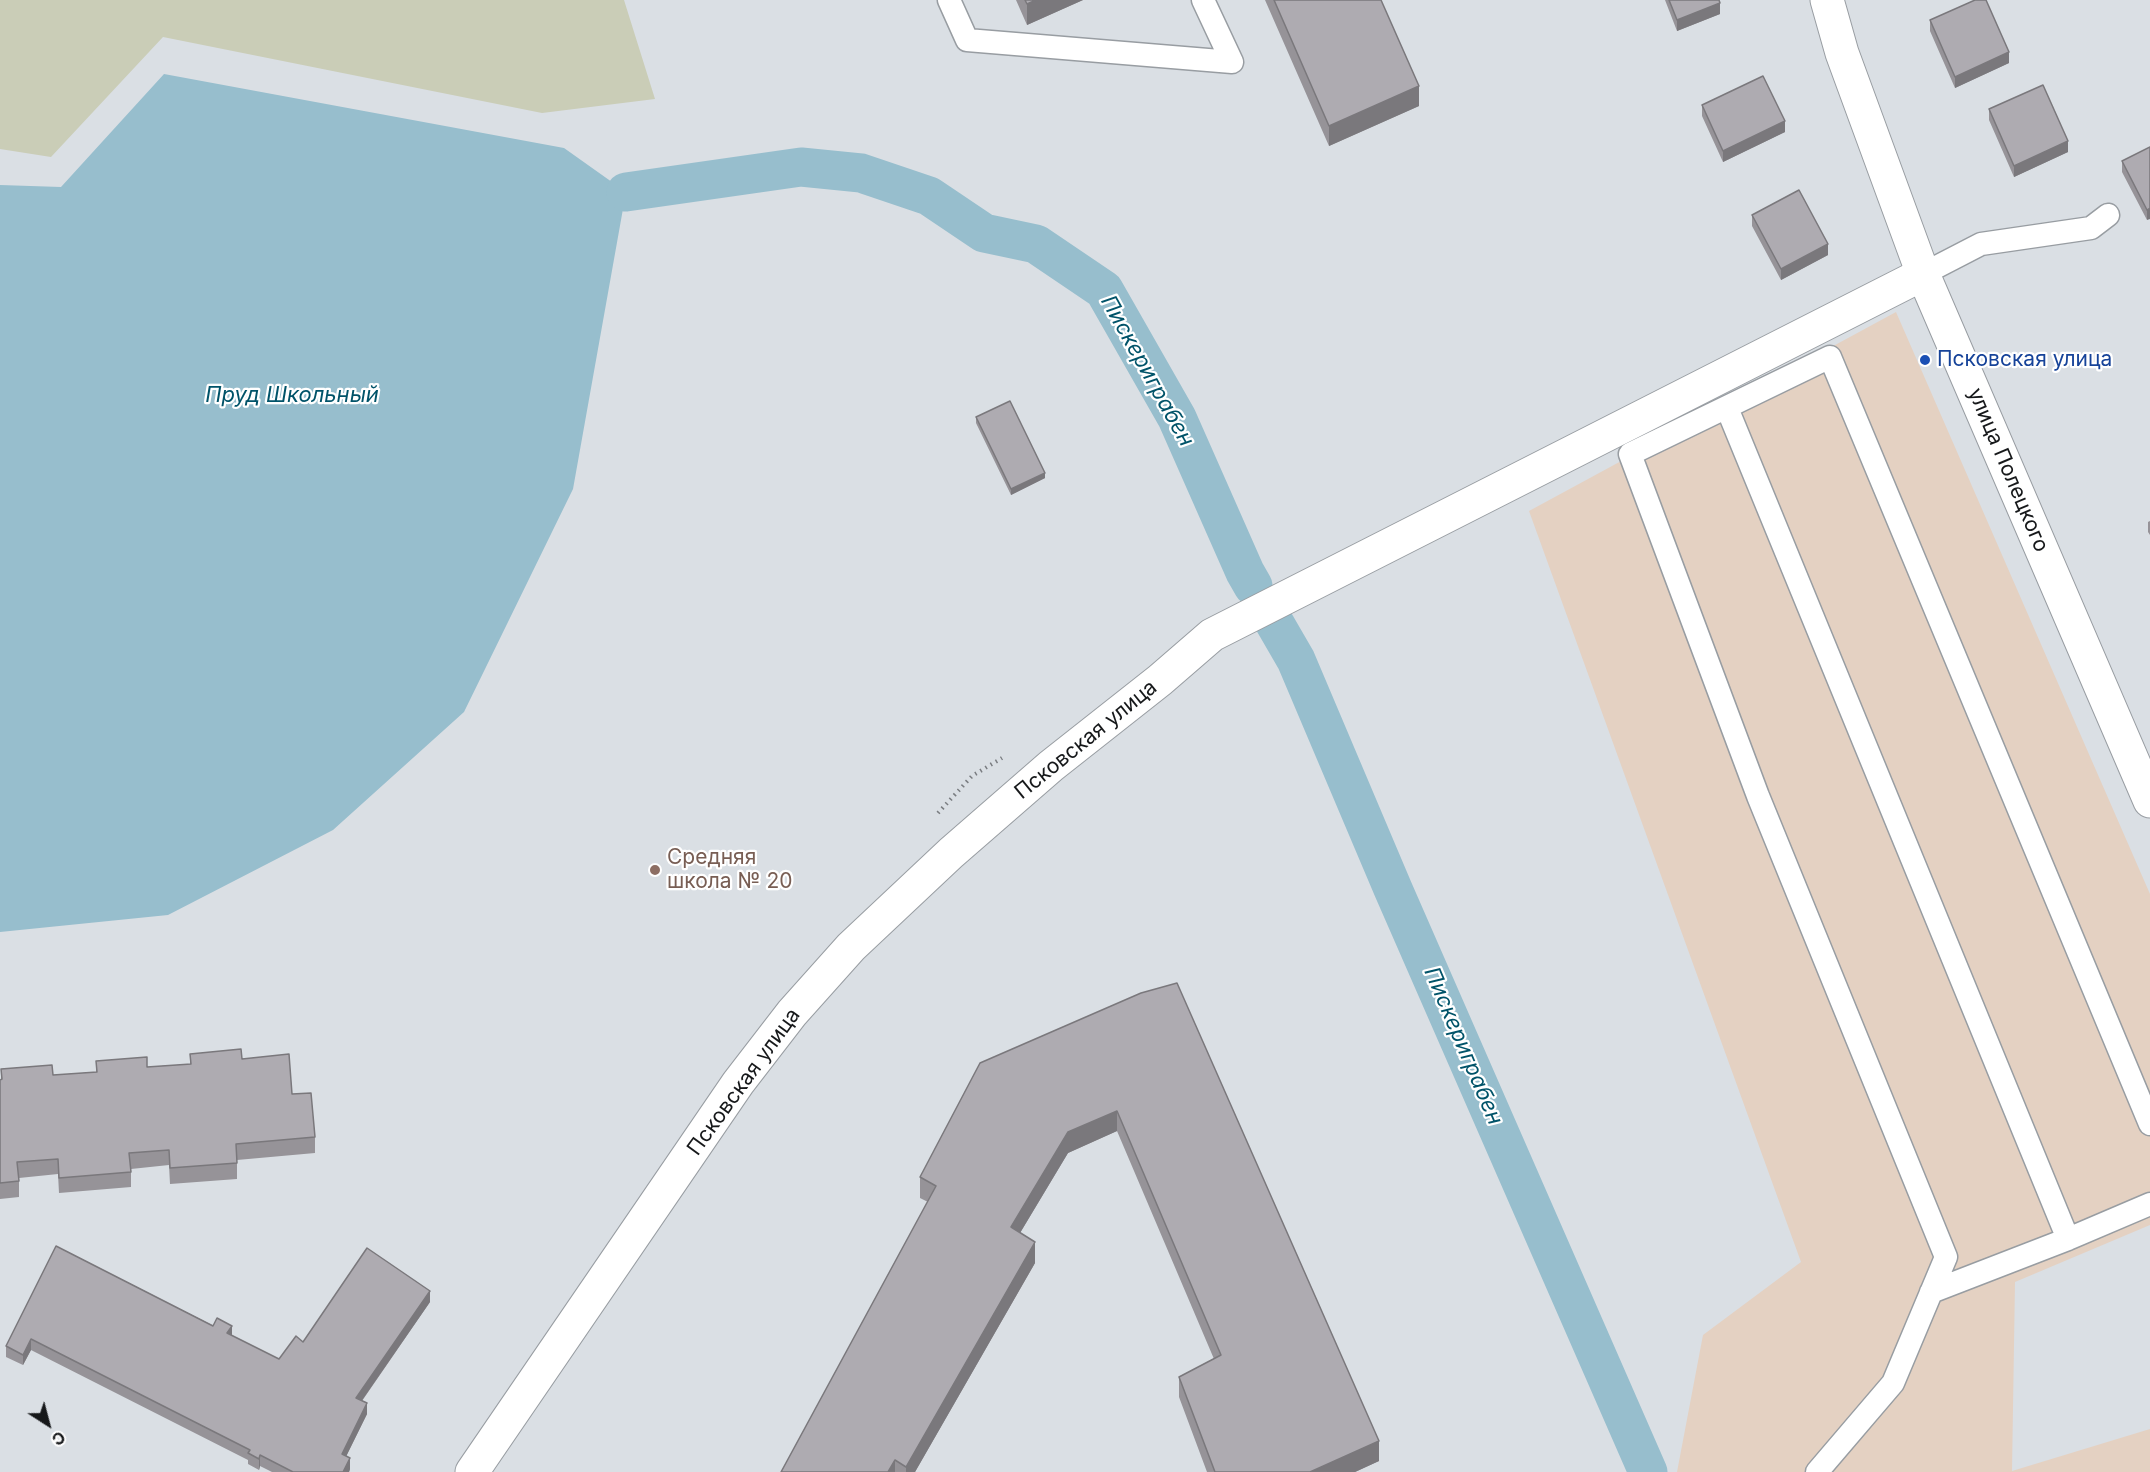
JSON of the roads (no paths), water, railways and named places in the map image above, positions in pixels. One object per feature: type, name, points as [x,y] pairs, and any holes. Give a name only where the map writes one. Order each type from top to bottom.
[{"type":"street","name":"улица Полецкого","points":[[1827,0],[1842,53],[1923,274],[2150,801]]},
{"type":"street","name":"Псковская улица","points":[[472,1472],[738,1083],[792,1013],[851,947],[951,853],[1052,766],[1160,680],[1212,635],[1923,274]]},
{"type":"lane","points":[[949,0],[967,40],[1232,62],[1203,0]]},
{"type":"lane","points":[[1923,274],[1981,244],[2091,228],[2108,215]]},
{"type":"lane","points":[[1817,1472],[1893,1383],[1946,1257],[1758,796],[1630,454],[1830,357],[2150,1124]]},
{"type":"lane","points":[[1726,408],[2068,1239]]},
{"type":"lane","points":[[1931,1292],[2068,1239],[2150,1204]]},
{"type":"water","name":"Пруд Школьный","points":[[164,74],[564,148],[626,192],[573,489],[464,712],[333,830],[168,915],[0,932],[0,185],[61,187]]},
{"type":"waterway","name":"Пискериграбен","points":[[626,192],[801,167],[861,173],[929,196],[984,233],[1036,244],[1104,290],[1177,418],[1253,586]]},
{"type":"waterway","name":"Пискериграбен","points":[[1274,622],[1296,660],[1393,889],[1648,1472]]},
{"type":"place","name":"Псковская улица","points":[[1925,360]]},
{"type":"place","name":"Средняя школа № 20","points":[[655,870]]}]
